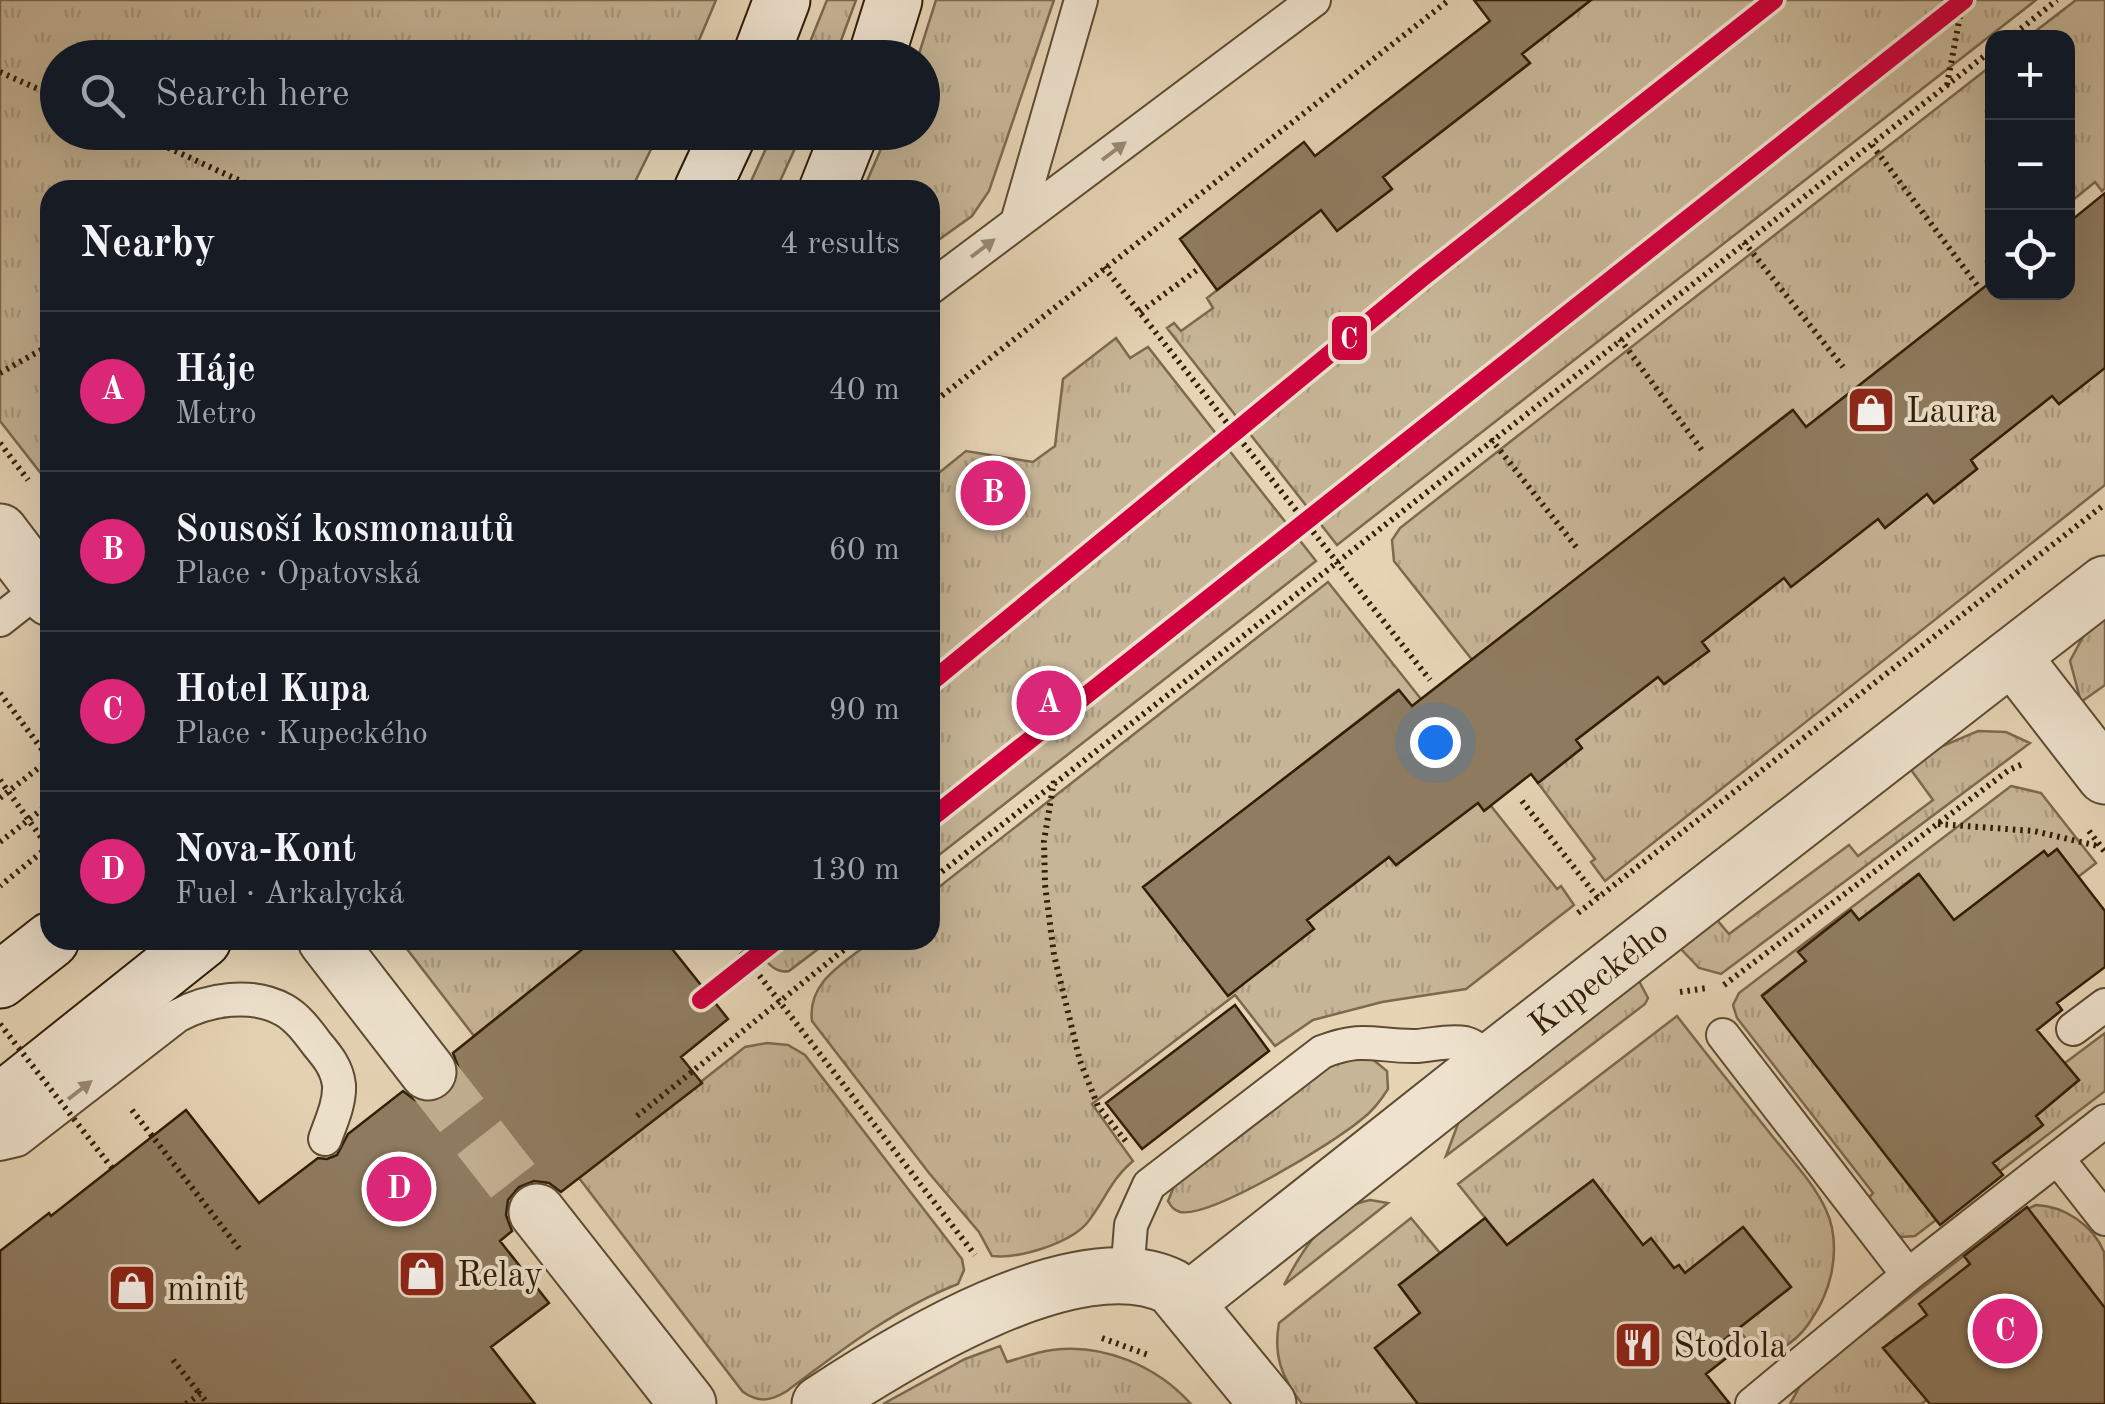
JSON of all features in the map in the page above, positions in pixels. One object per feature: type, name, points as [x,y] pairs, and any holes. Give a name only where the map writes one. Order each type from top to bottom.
[{"type":"street","points":[[767,40],[782,0]]},
{"type":"street","points":[[882,40],[894,0]]},
{"type":"street","points":[[707,180],[721,150]]},
{"type":"street","points":[[831,180],[843,150]]},
{"type":"street","points":[[0,532],[31,601]]},
{"type":"street","name":"Kupeckého","points":[[1187,1302],[1637,946],[2105,584]]},
{"type":"street","points":[[2012,656],[2093,798]]},
{"type":"street","points":[[0,980],[40,949]]},
{"type":"street","points":[[0,1102],[191,950]]},
{"type":"street","points":[[334,950],[428,1072]]},
{"type":"street","points":[[537,1212],[688,1404]]},
{"type":"street","points":[[820,1404],[902,1350],[1006,1304],[1068,1283],[1127,1275],[1154,1278],[1172,1286],[1268,1404]]},
{"type":"lane","points":[[1017,222],[1081,0]]},
{"type":"lane","points":[[940,280],[1314,0]]},
{"type":"lane","points":[[0,1144],[17,1140],[177,1016],[203,1004],[233,1000],[284,1010],[300,1022],[334,1064],[339,1086],[325,1139]]},
{"type":"lane","points":[[2074,1029],[2105,1005]]},
{"type":"lane","points":[[1723,1035],[1908,1275]]},
{"type":"lane","points":[[1127,1275],[1131,1225],[1149,1185],[1322,1052],[1368,1040],[1414,1046],[1452,1042],[1468,1044],[1490,1062]]},
{"type":"lane","points":[[1752,1404],[1908,1275],[2105,1121]]},
{"type":"lane","points":[[2058,1159],[2105,1219]]},
{"type":"path","points":[[940,397],[1449,0]]},
{"type":"path","points":[[1946,86],[1964,0]]},
{"type":"path","points":[[2019,30],[2057,0]]},
{"type":"path","points":[[940,872],[1985,55]]},
{"type":"path","points":[[0,72],[40,90]]},
{"type":"path","points":[[1872,145],[1977,285]]},
{"type":"path","points":[[173,150],[238,180]]},
{"type":"path","points":[[1744,242],[1844,367]]},
{"type":"path","points":[[1104,268],[1430,680]]},
{"type":"path","points":[[1140,312],[1197,270]]},
{"type":"path","points":[[1620,339],[1704,452]]},
{"type":"path","points":[[0,373],[40,351]]},
{"type":"path","points":[[1490,440],[1577,548]]},
{"type":"path","points":[[1570,920],[2105,505]]},
{"type":"path","points":[[0,693],[40,747]]},
{"type":"path","points":[[1665,1004],[1681,992],[1727,985],[2008,770],[2025,764],[2040,768]]},
{"type":"path","points":[[0,798],[40,768]]},
{"type":"path","points":[[0,780],[40,835]]},
{"type":"path","points":[[1054,782],[1044,841],[1044,885],[1054,955],[1080,1061],[1098,1106],[1130,1147]]},
{"type":"path","points":[[1937,824],[2034,830],[2103,850],[2093,798]]},
{"type":"path","points":[[1522,800],[1637,946]]},
{"type":"path","points":[[0,842],[40,810]]},
{"type":"path","points":[[0,886],[40,853]]},
{"type":"path","points":[[740,950],[979,1260],[994,1270],[1006,1304]]},
{"type":"path","points":[[637,1116],[844,950]]},
{"type":"path","points":[[0,1024],[112,1168]]},
{"type":"path","points":[[132,1110],[241,1251]]},
{"type":"path","points":[[1098,1336],[1158,1358],[1188,1379],[1226,1349]]},
{"type":"path","points":[[173,1360],[208,1404]]},
{"type":"path","points":[[186,1404],[200,1394]]},
{"type":"green space","points":[[0,0],[716,0],[699,40],[40,40],[40,150],[651,150],[636,180],[40,180],[40,472],[0,421]]},
{"type":"green space","points":[[827,0],[856,0],[841,40],[811,40]]},
{"type":"green space","points":[[936,0],[1054,0],[989,191],[972,216],[940,239],[940,180],[867,180],[881,150],[940,150],[940,40],[923,40]]},
{"type":"green space","points":[[1591,0],[2036,0],[1998,30],[1985,30],[1985,40],[1337,545],[1167,328],[1174,323],[1181,331],[1213,308],[1207,298],[1321,210],[1337,230],[1391,190],[1383,177],[1529,64],[1522,54]]},
{"type":"green space","points":[[2076,0],[2105,0],[2102,191],[2095,182],[2075,198],[2075,30],[2037,30]]},
{"type":"green space","points":[[1985,70],[1985,286],[1806,427],[1792,410],[1473,661],[1394,561],[1392,540],[1400,528]]},
{"type":"green space","points":[[765,150],[794,150],[781,180],[752,180]]},
{"type":"green space","points":[[1116,338],[1130,358],[1148,347],[1316,561],[940,854],[940,472],[966,451],[1033,462],[1055,446],[1063,379]]},
{"type":"green space","points":[[2105,355],[2105,485],[1605,881],[1591,862],[1595,859],[1538,783],[1581,749],[1576,740],[1658,677],[1665,684],[1708,651],[1702,642],[1871,510],[1885,528],[1927,494],[1934,503],[1977,469],[1971,460],[2052,396],[2059,404]]},
{"type":"green space","points":[[1328,582],[1421,699],[1412,707],[1398,690],[1144,887],[1270,963],[1313,929],[1307,920],[1389,857],[1396,865],[1439,832],[1476,790],[1485,810],[1491,806],[1574,905],[1466,989],[1382,1002],[1313,1020],[1275,1046],[1235,995],[1092,1104],[1133,1161],[1087,1223],[1079,1231],[1042,1248],[992,1256],[979,1232],[812,1021],[815,995],[822,984],[860,950],[940,950],[940,886]]},
{"type":"green space","points":[[2105,619],[2105,685],[2081,702],[2070,661],[2085,633]]},
{"type":"green space","points":[[1978,731],[2006,732],[2030,743],[1721,974],[1699,968],[1681,949],[1717,920],[1729,934],[1849,845],[1858,856],[1933,800],[1909,767],[1933,750]]},
{"type":"green space","points":[[2011,786],[2041,793],[2096,863],[2078,877],[2057,849],[2048,856],[2044,851],[1958,926],[1918,874],[1859,920],[1851,910],[1799,951],[1806,961],[1762,995],[1922,1202],[2042,1126],[2036,1116],[2079,1080],[2065,1063],[2105,1033],[2105,1091],[1915,1236],[1901,1237],[1867,1200],[1873,1193],[1737,1018],[1733,1005],[1739,993]]},
{"type":"green space","points":[[408,950],[582,950],[474,1036]]},
{"type":"green space","points":[[758,950],[817,950],[789,971],[777,970]]},
{"type":"green space","points":[[1639,981],[1648,998],[1645,1004],[1446,1156],[1459,1121]]},
{"type":"green space","points":[[1677,1016],[1806,1177],[1832,1228],[1833,1263],[1824,1296],[1803,1331],[1775,1351],[1758,1353],[1738,1329],[1791,1287],[1744,1228],[1685,1273],[1674,1268],[1651,1239],[1643,1245],[1593,1180],[1507,1245],[1458,1184]]},
{"type":"green space","points":[[788,1045],[805,1055],[962,1259],[964,1270],[958,1284],[891,1318],[787,1391],[765,1399],[743,1392],[579,1178],[745,1047]]},
{"type":"green space","points":[[1349,1058],[1371,1058],[1387,1071],[1388,1089],[1366,1116],[1301,1160],[1245,1191],[1196,1211],[1172,1208],[1168,1201],[1175,1184],[1331,1065]]},
{"type":"green space","points":[[1370,1200],[1388,1203],[1284,1285],[1308,1245],[1329,1221]]},
{"type":"green space","points":[[2036,1205],[2057,1209],[2093,1233],[2104,1252],[2105,1308],[1927,1315],[1883,1348],[1927,1400],[1921,1404],[1790,1404],[1801,1384],[1815,1371],[2019,1213]]},
{"type":"green space","points":[[1411,1218],[1440,1253],[1399,1285],[1420,1313],[1375,1348],[1418,1404],[1302,1404],[1281,1366],[1277,1346],[1279,1323]]},
{"type":"green space","points":[[1000,1346],[1007,1362],[1052,1350],[1109,1354],[1146,1368],[1191,1404],[883,1404],[965,1359]]},
{"type":"building","points":[[1474,0],[1591,0],[1522,54],[1530,63],[1383,177],[1392,189],[1337,231],[1321,210],[1217,290],[1180,239],[1304,142],[1315,156],[1490,21]]},
{"type":"building","points":[[2105,193],[2105,368],[2059,404],[2052,396],[1971,460],[1977,469],[1934,503],[1927,494],[1885,528],[1878,519],[1791,587],[1784,578],[1702,642],[1709,651],[1664,684],[1658,677],[1576,740],[1582,748],[1538,783],[1531,774],[1484,811],[1478,803],[1396,865],[1389,857],[1307,920],[1314,929],[1228,996],[1143,887],[1399,690],[1412,706],[1793,410],[1806,427],[1985,286],[1985,300],[2075,300],[2075,217]]},
{"type":"building","points":[[2057,849],[2105,911],[2105,967],[2057,1003],[2062,1010],[2037,1030],[2079,1080],[2036,1116],[2043,1125],[1993,1163],[2003,1175],[1940,1225],[1762,996],[1806,961],[1798,952],[1851,910],[1859,920],[1919,874],[1954,920],[2044,851],[2048,856]]},
{"type":"building","points":[[582,950],[673,950],[728,1019],[681,1057],[702,1083],[561,1192],[549,1183],[534,1181],[519,1187],[508,1200],[506,1215],[512,1231],[500,1241],[549,1303],[491,1347],[535,1404],[0,1404],[0,1251],[49,1213],[51,1216],[186,1110],[259,1203],[318,1158],[337,1155],[348,1134],[403,1091],[415,1100],[431,1103],[448,1096],[456,1085],[459,1069],[453,1053]]},
{"type":"building","points":[[1235,1005],[1269,1051],[1142,1149],[1106,1103]]},
{"type":"building","points":[[1593,1180],[1643,1245],[1651,1238],[1674,1268],[1679,1265],[1685,1273],[1743,1227],[1791,1287],[1720,1343],[1729,1356],[1706,1374],[1730,1404],[1418,1404],[1375,1348],[1420,1313],[1399,1285],[1485,1218],[1507,1245]]},
{"type":"building","points":[[2027,1207],[2105,1308],[2105,1404],[1930,1404],[1883,1348],[1927,1315],[1919,1304],[1970,1264],[1964,1256]]},
{"type":"tunnel","points":[[428,1072],[537,1212]]},
{"type":"transit line","name":"C","points":[[940,675],[1422,278],[1774,0]]},
{"type":"transit line","name":"C","points":[[940,811],[1964,0]]},
{"type":"transit line","name":"C","points":[[701,1000],[764,950]]},
{"type":"place","name":"Laura","points":[[1871,410]]},
{"type":"place","name":"Sousoší kosmonautů","points":[[993,493]]},
{"type":"place","name":"Háje","points":[[1049,703]]},
{"type":"place","name":"Nova-Kont","points":[[399,1189]]},
{"type":"place","name":"Relay","points":[[422,1274]]},
{"type":"place","name":"minit","points":[[132,1288]]},
{"type":"place","name":"Hotel Kupa","points":[[2005,1331]]},
{"type":"place","name":"Stodola","points":[[1638,1345]]}]
